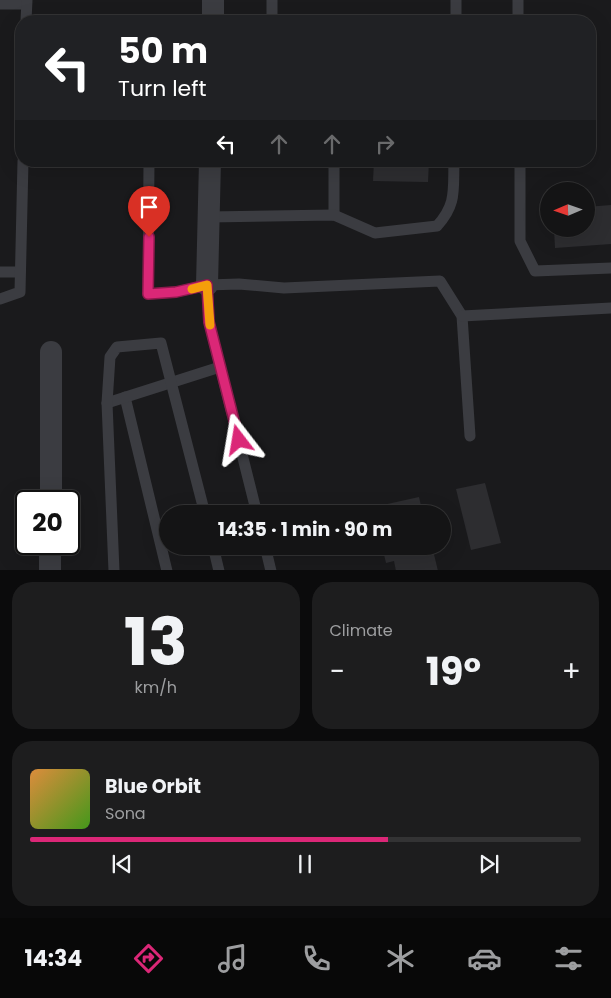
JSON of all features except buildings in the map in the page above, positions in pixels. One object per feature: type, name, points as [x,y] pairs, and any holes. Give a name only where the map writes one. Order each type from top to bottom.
[{"type":"street","points":[[213,0],[213,15]]},
{"type":"street","points":[[207,285],[210,167]]},
{"type":"street","points":[[51,352],[51,490]]},
{"type":"street","points":[[50,555],[50,570]]},
{"type":"lane","points":[[272,0],[272,15]]},
{"type":"lane","points":[[456,0],[456,15]]},
{"type":"lane","points":[[518,0],[518,15]]},
{"type":"lane","points":[[0,4],[26,2],[26,15]]},
{"type":"lane","points":[[0,299],[20,292],[23,167]]},
{"type":"lane","points":[[149,167],[148,294],[176,292],[207,285],[239,284],[284,288],[440,281],[462,316],[470,436]]},
{"type":"lane","points":[[334,167],[334,215]]},
{"type":"lane","points":[[208,217],[334,215],[375,234],[437,226],[449,213],[453,197],[454,167]]},
{"type":"lane","points":[[520,167],[520,242],[535,271],[611,268]]},
{"type":"lane","points":[[0,272],[20,272]]},
{"type":"lane","points":[[207,285],[209,322],[255,505]]},
{"type":"lane","points":[[462,316],[611,308]]},
{"type":"lane","points":[[114,570],[106,403],[110,357],[117,347],[161,343],[203,505]]},
{"type":"lane","points":[[106,403],[220,367]]},
{"type":"lane","points":[[125,397],[167,570]]},
{"type":"lane","points":[[216,555],[220,570]]},
{"type":"lane","points":[[267,555],[271,570]]},
{"type":"slow traffic","points":[[192,289],[207,285],[210,325]]},
{"type":"route","points":[[149,237],[148,294],[176,292],[207,285],[209,322],[239,440]]}]
